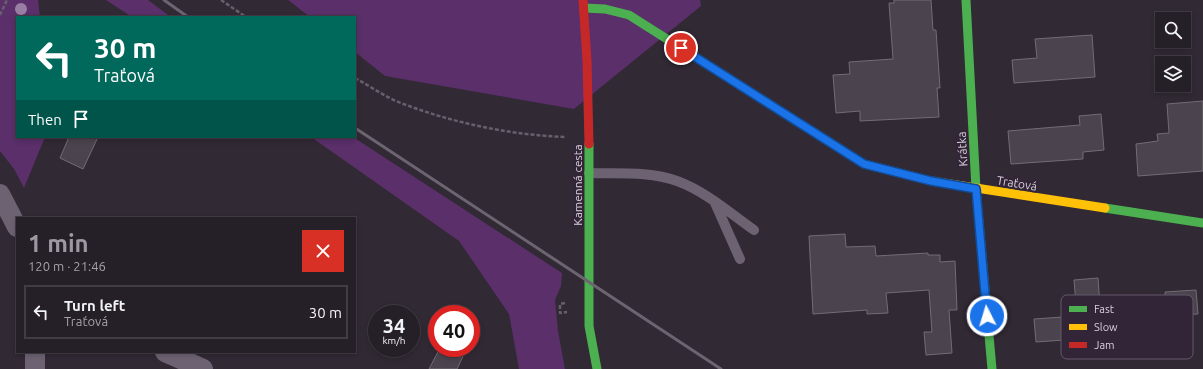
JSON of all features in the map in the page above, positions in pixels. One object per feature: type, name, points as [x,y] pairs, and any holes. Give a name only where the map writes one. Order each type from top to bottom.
[{"type":"street","name":"Krátka","points":[[966,0],[976,189],[992,369]]},
{"type":"street","name":"Traťová","points":[[583,4],[605,8],[629,15],[864,164],[931,181],[976,189],[1203,223]]},
{"type":"street","name":"Kamenná cesta","points":[[583,4],[587,61],[589,138],[589,326],[597,369]]},
{"type":"street","points":[[0,194],[16,225]]},
{"type":"street","points":[[35,353],[35,369]]},
{"type":"street","points":[[167,353],[203,369]]},
{"type":"lane","points":[[589,173],[658,176],[677,181],[702,193],[754,230]]},
{"type":"lane","points":[[715,203],[740,259]]},
{"type":"path","points":[[0,15],[7,0]]},
{"type":"path","points":[[221,0],[245,16]]},
{"type":"path","points":[[356,79],[400,102],[480,126],[536,136],[589,138]]},
{"type":"shaded area","points":[[0,0],[38,0],[40,16],[16,16],[16,138],[45,138],[24,188],[14,169],[0,151]]},
{"type":"shaded area","points":[[106,0],[148,0],[170,16],[130,16]]},
{"type":"shaded area","points":[[288,0],[700,0],[701,6],[574,109],[385,76],[356,53],[356,16],[309,16]]},
{"type":"shaded area","points":[[312,138],[355,138],[562,273],[561,286],[555,300],[558,331],[565,369],[519,369],[509,314],[459,241]]},
{"type":"building","points":[[894,0],[931,0],[933,30],[936,30],[940,88],[937,88],[939,117],[860,121],[860,111],[836,113],[833,75],[850,74],[849,62],[893,59],[889,3],[894,3]]},
{"type":"building","points":[[1092,35],[1095,77],[1014,83],[1012,60],[1037,58],[1035,39]]},
{"type":"building","points":[[1203,101],[1203,171],[1138,176],[1136,144],[1158,141],[1157,134],[1169,133],[1167,104]]},
{"type":"building","points":[[1101,114],[1104,150],[1083,152],[1083,159],[1011,164],[1008,131],[1080,125],[1079,116]]},
{"type":"building","points":[[69,138],[98,138],[83,169],[60,158]]},
{"type":"building","points":[[845,234],[846,247],[875,246],[876,256],[928,253],[928,255],[940,255],[940,262],[955,261],[957,310],[949,310],[952,353],[926,355],[924,332],[932,332],[929,290],[886,293],[888,313],[867,314],[867,310],[813,314],[809,236]]},
{"type":"building","points":[[1098,278],[1099,295],[1075,295],[1074,280]]},
{"type":"building","points":[[1196,290],[1198,314],[1193,314],[1193,295],[1165,295],[1165,292]]},
{"type":"building","points":[[1061,317],[1061,340],[1036,342],[1034,319]]},
{"type":"building","points":[[435,357],[463,357],[457,369],[429,369]]},
{"type":"railway","points":[[164,0],[187,16]]},
{"type":"railway","points":[[356,129],[721,369]]},
{"type":"traffic: fast","points":[[966,0],[976,189],[992,369]]},
{"type":"traffic: fast","points":[[584,8],[605,9],[629,15],[864,164],[868,165]]},
{"type":"traffic: fast","points":[[589,144],[589,326],[597,369]]},
{"type":"traffic: fast","points":[[1105,208],[1203,223]]},
{"type":"traffic: slow","points":[[868,165],[931,181],[1105,208]]},
{"type":"traffic: jam","points":[[583,0],[587,61],[589,144]]},
{"type":"route","points":[[681,48],[864,164],[931,181],[976,189],[987,316]]}]
